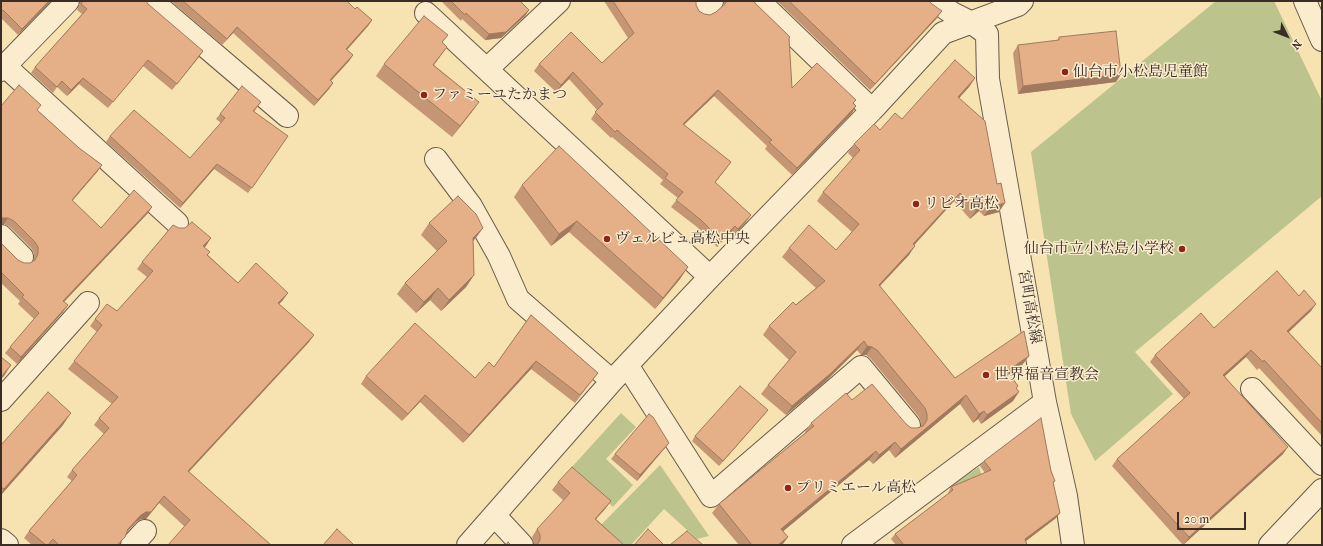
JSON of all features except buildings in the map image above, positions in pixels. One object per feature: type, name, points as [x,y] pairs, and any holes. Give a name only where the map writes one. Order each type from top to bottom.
[{"type":"street","points":[[68,1],[3,68],[177,223]]},
{"type":"street","points":[[152,1],[287,116]]},
{"type":"street","points":[[486,69],[559,1]]},
{"type":"street","points":[[760,1],[872,110]]},
{"type":"street","name":"宮町高松線","points":[[935,1],[952,13],[972,23],[987,34],[988,78],[1045,402],[1066,496],[1073,545]]},
{"type":"street","points":[[468,545],[612,381],[710,277],[872,110],[943,33],[1018,5],[1022,1]]},
{"type":"street","points":[[1305,1],[1322,40]]},
{"type":"street","points":[[426,13],[710,277]]},
{"type":"street","points":[[436,159],[471,206],[499,256],[518,299],[612,381]]},
{"type":"street","points":[[1,236],[22,257]]},
{"type":"street","points":[[1,400],[88,303]]},
{"type":"street","points":[[627,365],[711,496],[861,367],[909,425]]},
{"type":"street","points":[[1252,389],[1322,464]]},
{"type":"street","points":[[853,545],[1045,402]]},
{"type":"street","points":[[1270,545],[1322,490]]},
{"type":"street","points":[[495,516],[522,545]]},
{"type":"street","points":[[1,540],[7,545]]},
{"type":"green space","points":[[1216,1],[1274,1],[1322,101],[1322,196],[1135,352],[1173,394],[1095,461],[1071,414],[1031,152]]},
{"type":"green space","points":[[621,413],[636,427],[606,459],[633,485],[613,507],[571,468]]},
{"type":"green space","points":[[660,465],[709,536],[697,539],[664,509],[631,545],[614,545],[596,530]]},
{"type":"green space","points":[[979,467],[982,476],[948,488]]},
{"type":"place","name":"仙台市小松島児童館","points":[[1065,72]]},
{"type":"place","name":"ファミーユたかまつ","points":[[424,95]]},
{"type":"place","name":"リビオ高松","points":[[916,204]]},
{"type":"place","name":"ヴェルビュ高松中央","points":[[607,239]]},
{"type":"place","name":"仙台市立小松島小学校","points":[[1182,249]]},
{"type":"place","name":"世界福音宣教会","points":[[986,375]]},
{"type":"place","name":"プリミエール高松","points":[[788,488]]}]
